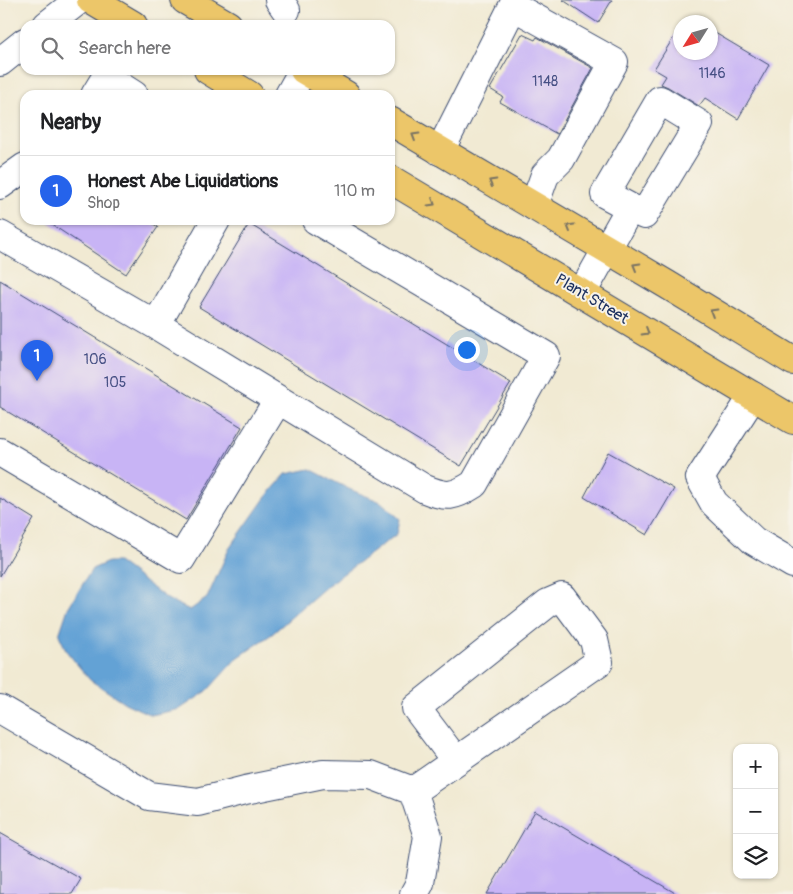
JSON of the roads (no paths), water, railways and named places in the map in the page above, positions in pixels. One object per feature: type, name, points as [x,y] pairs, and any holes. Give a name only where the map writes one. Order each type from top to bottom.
[{"type":"main road","points":[[91,0],[125,20]]},
{"type":"main road","points":[[185,0],[219,20]]},
{"type":"main road","points":[[216,75],[241,90]]},
{"type":"main road","points":[[312,75],[338,90]]},
{"type":"main road","points":[[395,124],[793,361]]},
{"type":"main road","name":"Plant Street","points":[[395,182],[793,420]]},
{"type":"main road","points":[[753,396],[773,394],[793,397]]},
{"type":"street","points":[[53,20],[79,0]]},
{"type":"street","points":[[440,151],[514,6],[614,62],[561,159],[545,175],[534,206]]},
{"type":"street","points":[[0,62],[20,46]]},
{"type":"street","points":[[292,90],[301,75]]},
{"type":"street","points":[[98,90],[106,77],[126,90]]},
{"type":"street","points":[[0,186],[20,171]]},
{"type":"street","points":[[582,293],[630,208]]},
{"type":"street","points":[[156,326],[213,225]]},
{"type":"street","points":[[0,235],[156,326],[425,489],[441,495],[459,493],[474,484],[546,356],[324,225]]},
{"type":"street","points":[[753,396],[700,478],[714,503],[754,541],[793,564]]},
{"type":"street","points":[[0,452],[181,559],[278,400]]},
{"type":"street","points":[[414,791],[599,662],[594,640],[562,597],[548,603],[416,708],[456,761]]},
{"type":"street","points":[[0,709],[148,796],[198,802],[323,774],[371,775],[414,791]]},
{"type":"street","points":[[414,791],[428,836],[420,883],[414,894]]},
{"type":"water","points":[[310,469],[349,489],[381,502],[400,519],[397,534],[328,585],[272,634],[236,659],[207,691],[180,709],[151,715],[125,703],[90,680],[67,652],[59,635],[68,608],[92,569],[108,562],[118,562],[169,600],[190,610],[207,598],[229,549],[265,498],[286,474]]},
{"type":"place","name":"Honest Abe Liquidations","points":[[37,381]]}]
